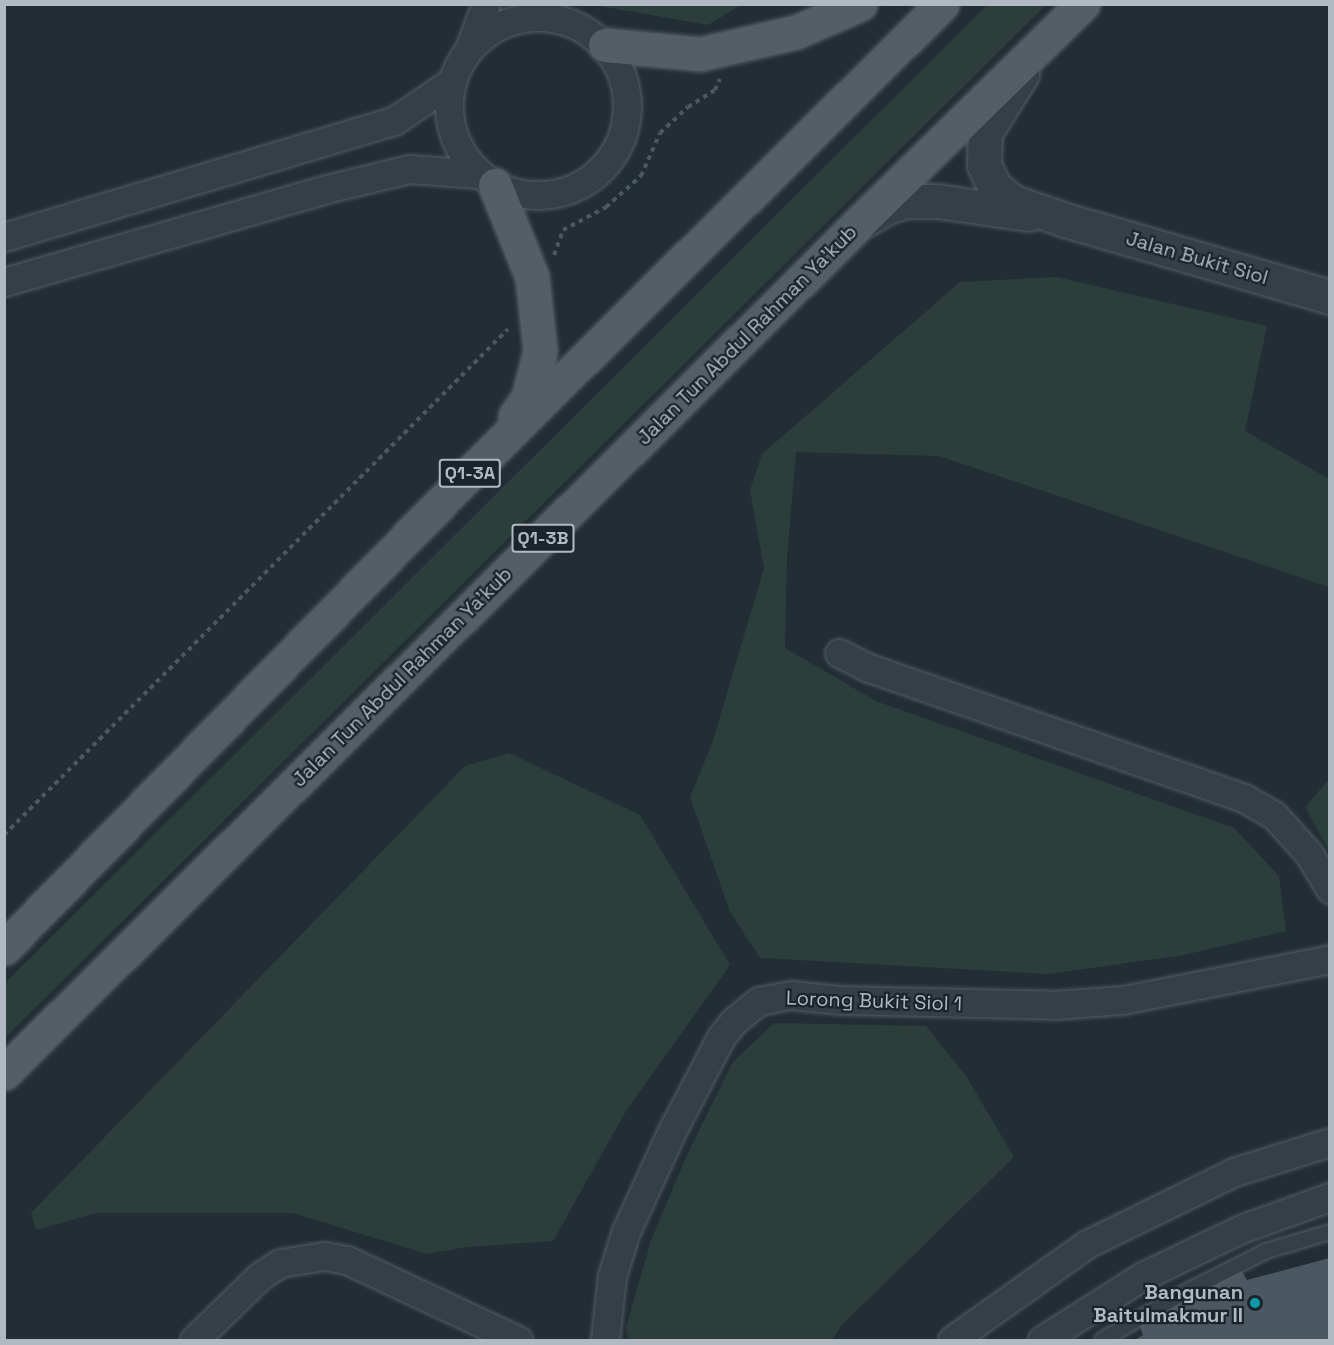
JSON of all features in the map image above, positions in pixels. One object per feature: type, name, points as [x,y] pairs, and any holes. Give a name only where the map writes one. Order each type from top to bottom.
[{"type":"main road","points":[[594,37],[700,54],[796,33],[860,4]]},
{"type":"main road","name":"Q1-3A","points":[[4,948],[473,470],[942,4]]},
{"type":"main road","name":"Jalan Tun Abdul Rahman Ya'kub","points":[[4,1073],[858,224],[1083,4]]},
{"type":"main road","points":[[473,470],[528,398],[540,351],[532,277],[487,180]]},
{"type":"street","points":[[470,47],[486,4]]},
{"type":"street","points":[[4,282],[322,190],[409,169],[487,180],[521,194],[549,195],[576,187],[599,172],[616,149],[626,123],[627,105],[620,69],[594,37],[558,4]]},
{"type":"street","points":[[487,180],[462,155],[451,132],[447,107],[451,81],[470,47],[494,27],[523,17],[554,17],[594,37]]},
{"type":"street","points":[[1041,47],[985,133],[984,165],[994,186],[1011,201],[1065,220]]},
{"type":"street","points":[[4,237],[394,120],[451,81]]},
{"type":"street","points":[[858,224],[887,207],[906,201],[937,201],[1065,220]]},
{"type":"street","name":"Jalan Bukit Siol","points":[[1065,220],[1329,297]]},
{"type":"street","points":[[838,653],[869,668],[1244,798],[1274,815],[1309,854],[1329,889]]},
{"type":"street","name":"Lorong Bukit Siol 1","points":[[605,1341],[612,1276],[626,1231],[673,1130],[721,1036],[734,1021],[759,1001],[791,995],[999,1005],[1123,1000],[1329,959]]},
{"type":"street","points":[[952,1341],[1087,1244],[1234,1172],[1329,1142]]},
{"type":"street","points":[[1042,1341],[1143,1276],[1241,1228],[1329,1197]]},
{"type":"street","points":[[194,1341],[260,1276],[280,1263],[324,1256],[356,1264],[518,1341]]},
{"type":"lane","points":[[1102,1341],[1185,1292],[1266,1251],[1329,1232]]},
{"type":"path","points":[[552,261],[563,230],[606,207],[641,176],[660,133],[688,107],[715,90],[735,46]]},
{"type":"path","points":[[4,835],[534,302]]},
{"type":"green space","points":[[741,4],[708,25],[594,5]]},
{"type":"green space","points":[[987,5],[1046,5],[5,1038],[5,983]]},
{"type":"green space","points":[[1057,277],[1267,326],[1245,431],[1329,479],[1329,587],[939,456],[796,452],[787,558],[785,648],[876,701],[1234,828],[1279,876],[1286,931],[1184,955],[1049,974],[760,958],[730,912],[690,797],[712,744],[764,568],[750,490],[762,454],[960,282]]},
{"type":"green space","points":[[509,753],[640,815],[730,965],[626,1111],[553,1241],[466,1247],[427,1254],[293,1213],[96,1213],[36,1230],[31,1213],[465,766]]},
{"type":"green space","points":[[1329,779],[1329,851],[1305,807]]},
{"type":"green space","points":[[774,1023],[926,1026],[966,1076],[1014,1157],[842,1325],[832,1340],[628,1340],[626,1328],[651,1240],[687,1155],[732,1063]]},
{"type":"building","name":"Bangunan Baitulmakmur II","points":[[1330,1258],[1330,1340],[1135,1340],[1143,1335],[1140,1326],[1241,1270],[1247,1280]]},
{"type":"place","name":"Bangunan Baitulmakmur II","points":[[1255,1303]]}]
